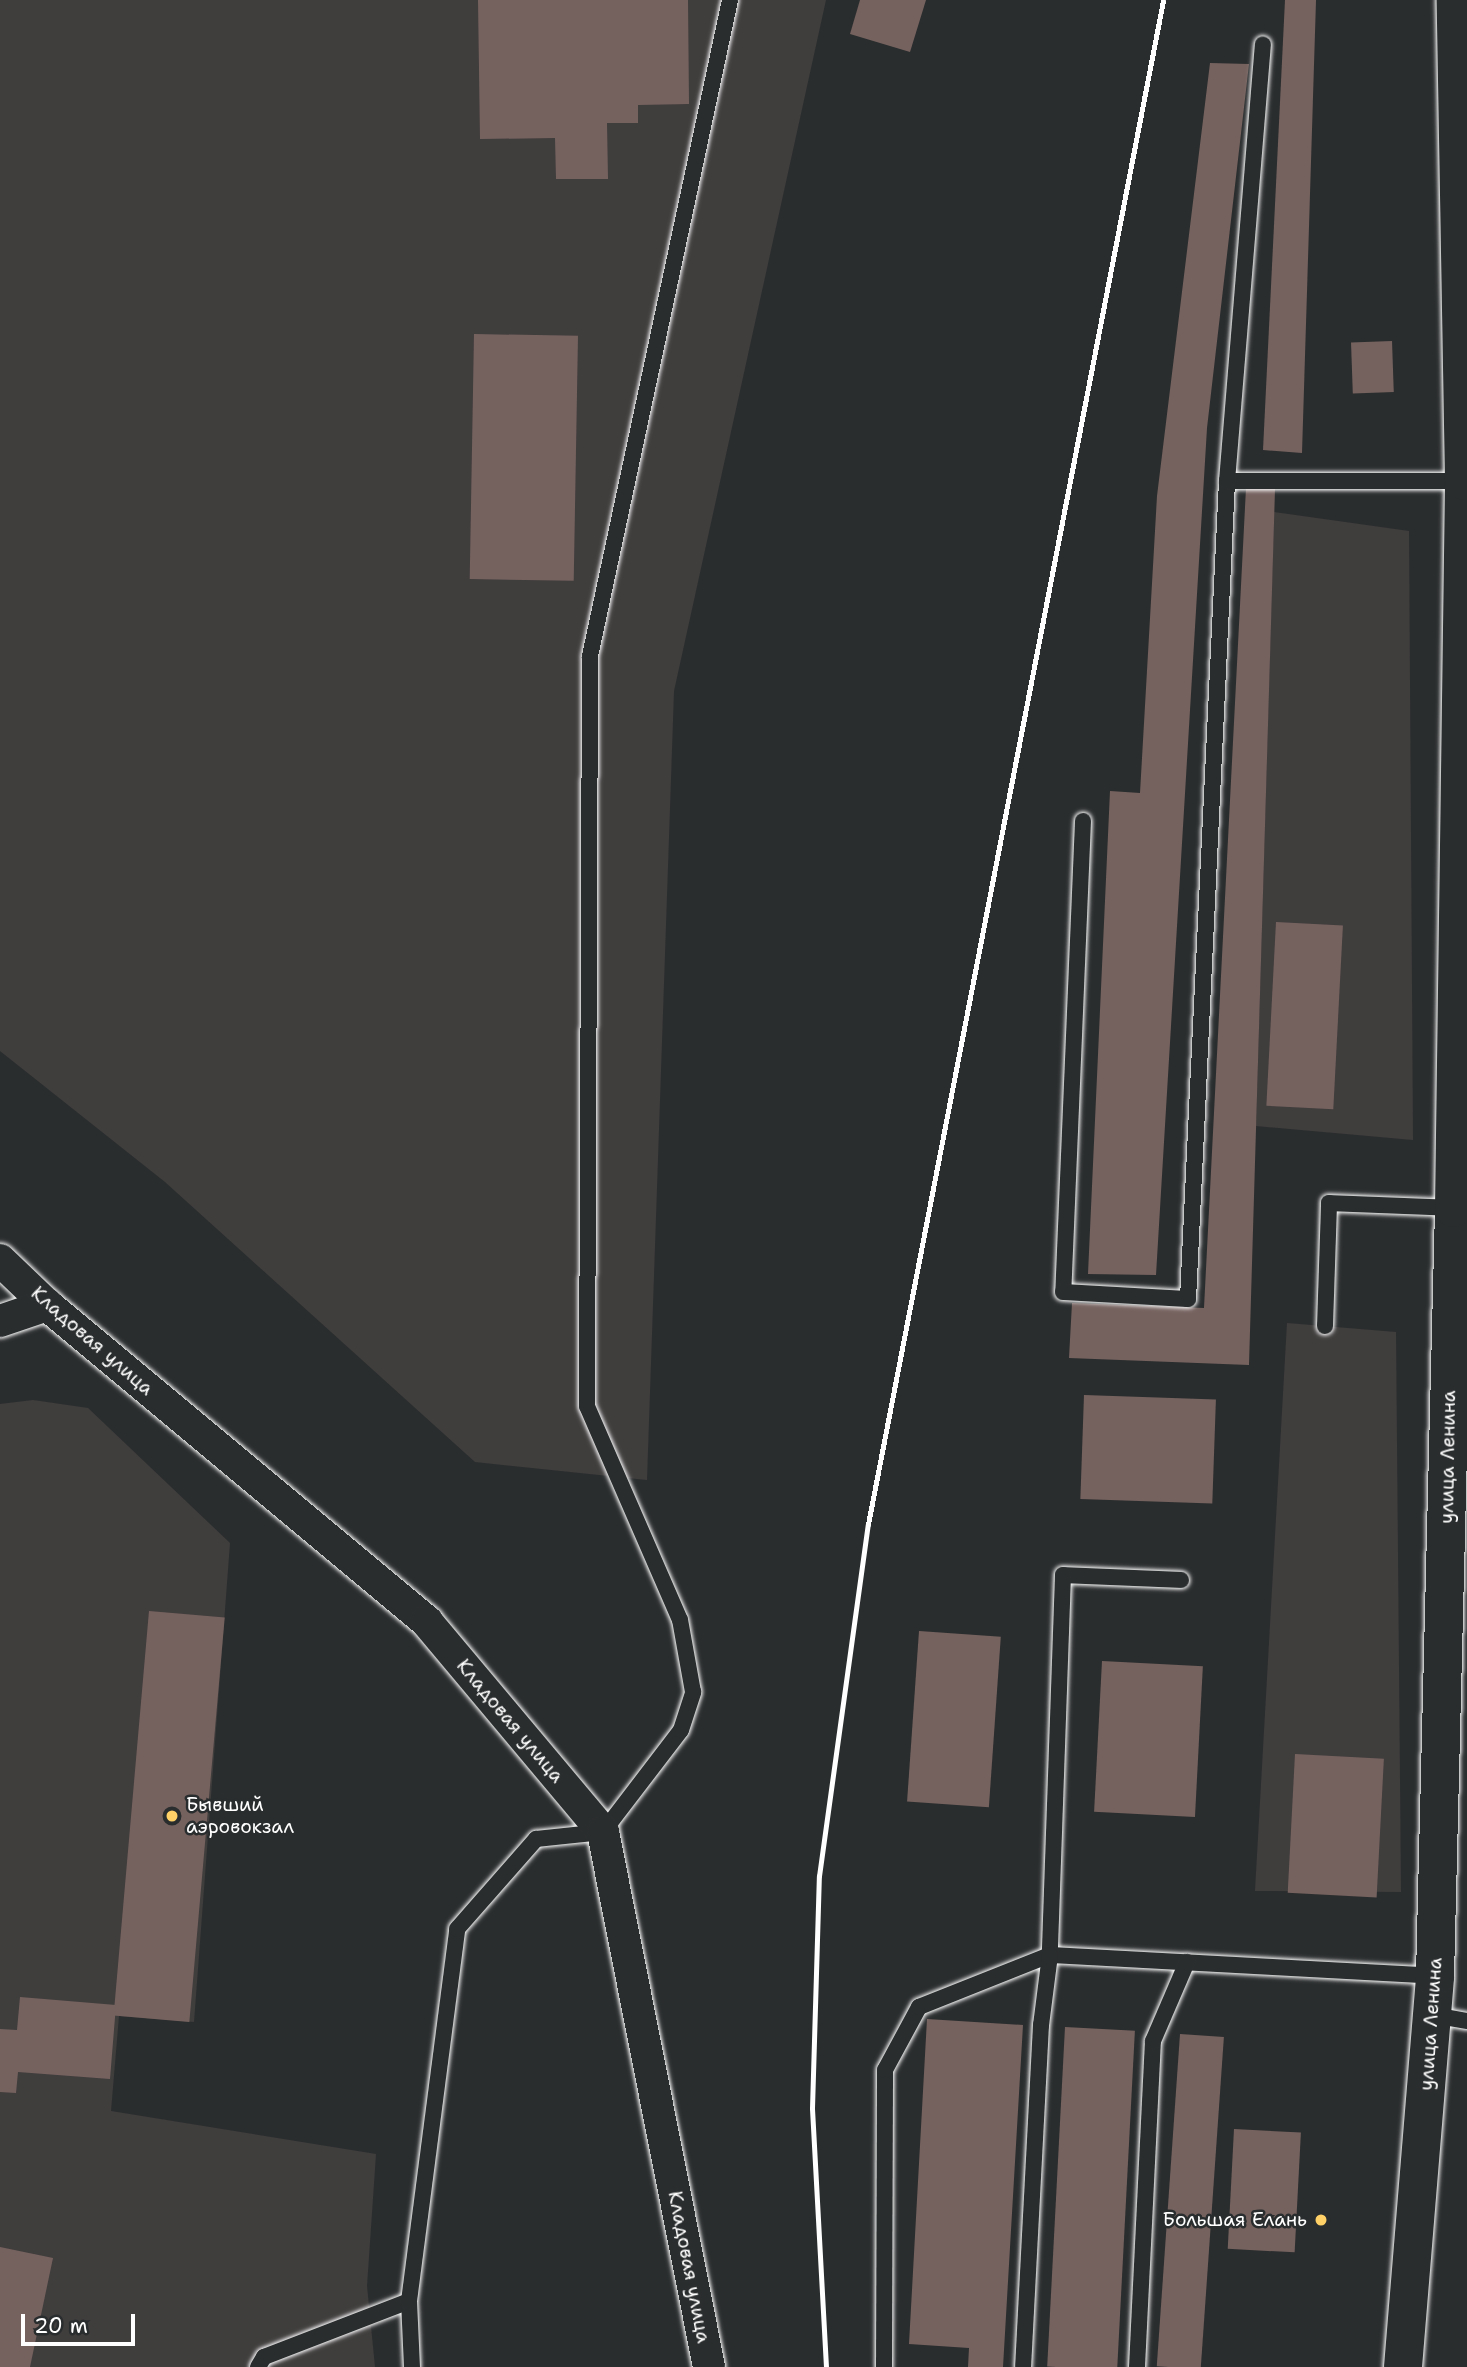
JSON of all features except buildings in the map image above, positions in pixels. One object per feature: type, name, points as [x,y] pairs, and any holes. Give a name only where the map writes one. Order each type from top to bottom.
[{"type":"main road","name":"улица Ленина","points":[[1404,2367],[1450,2018],[1435,1976],[1458,1412],[1454,1208],[1464,481],[1456,0]]},
{"type":"street","name":"Кладовая улица","points":[[0,1259],[47,1305],[427,1622],[603,1832],[709,2367]]},
{"type":"street","points":[[0,1321],[47,1305]]},
{"type":"lane","points":[[412,2367],[409,2301],[457,1929],[536,1839],[603,1832],[681,1730],[692,1692],[680,1620],[587,1406],[590,656],[730,0]]},
{"type":"lane","points":[[1083,821],[1063,1292],[1188,1299],[1227,481],[1263,44]]},
{"type":"lane","points":[[1227,481],[1464,481]]},
{"type":"lane","points":[[1325,1326],[1329,1203],[1454,1208]]},
{"type":"lane","points":[[1023,2367],[1041,2025],[1050,1955],[1063,1575],[1181,1580]]},
{"type":"lane","points":[[884,2367],[885,2070],[919,2007],[1050,1955],[1435,1976]]},
{"type":"lane","points":[[1137,2367],[1153,2041],[1187,1962]]},
{"type":"lane","points":[[258,2367],[264,2357],[409,2301]]},
{"type":"shaded area","points":[[0,0],[826,0],[674,691],[647,1480],[475,1462],[165,1182],[0,1051]]},
{"type":"shaded area","points":[[1274,512],[1409,531],[1413,1140],[1256,1126]]},
{"type":"shaded area","points":[[1287,1323],[1396,1332],[1401,1892],[1255,1891]]},
{"type":"shaded area","points":[[33,1400],[88,1408],[230,1543],[194,2022],[119,2016],[111,2111],[376,2154],[367,2286],[375,2367],[0,2367],[0,1404]]},
{"type":"railway","points":[[826,2367],[812,2108],[819,1876],[868,1524],[1163,0]]},
{"type":"place","name":"Бывший аэровокзал","points":[[172,1816]]},
{"type":"place","name":"Большая Елань","points":[[1321,2220]]}]
